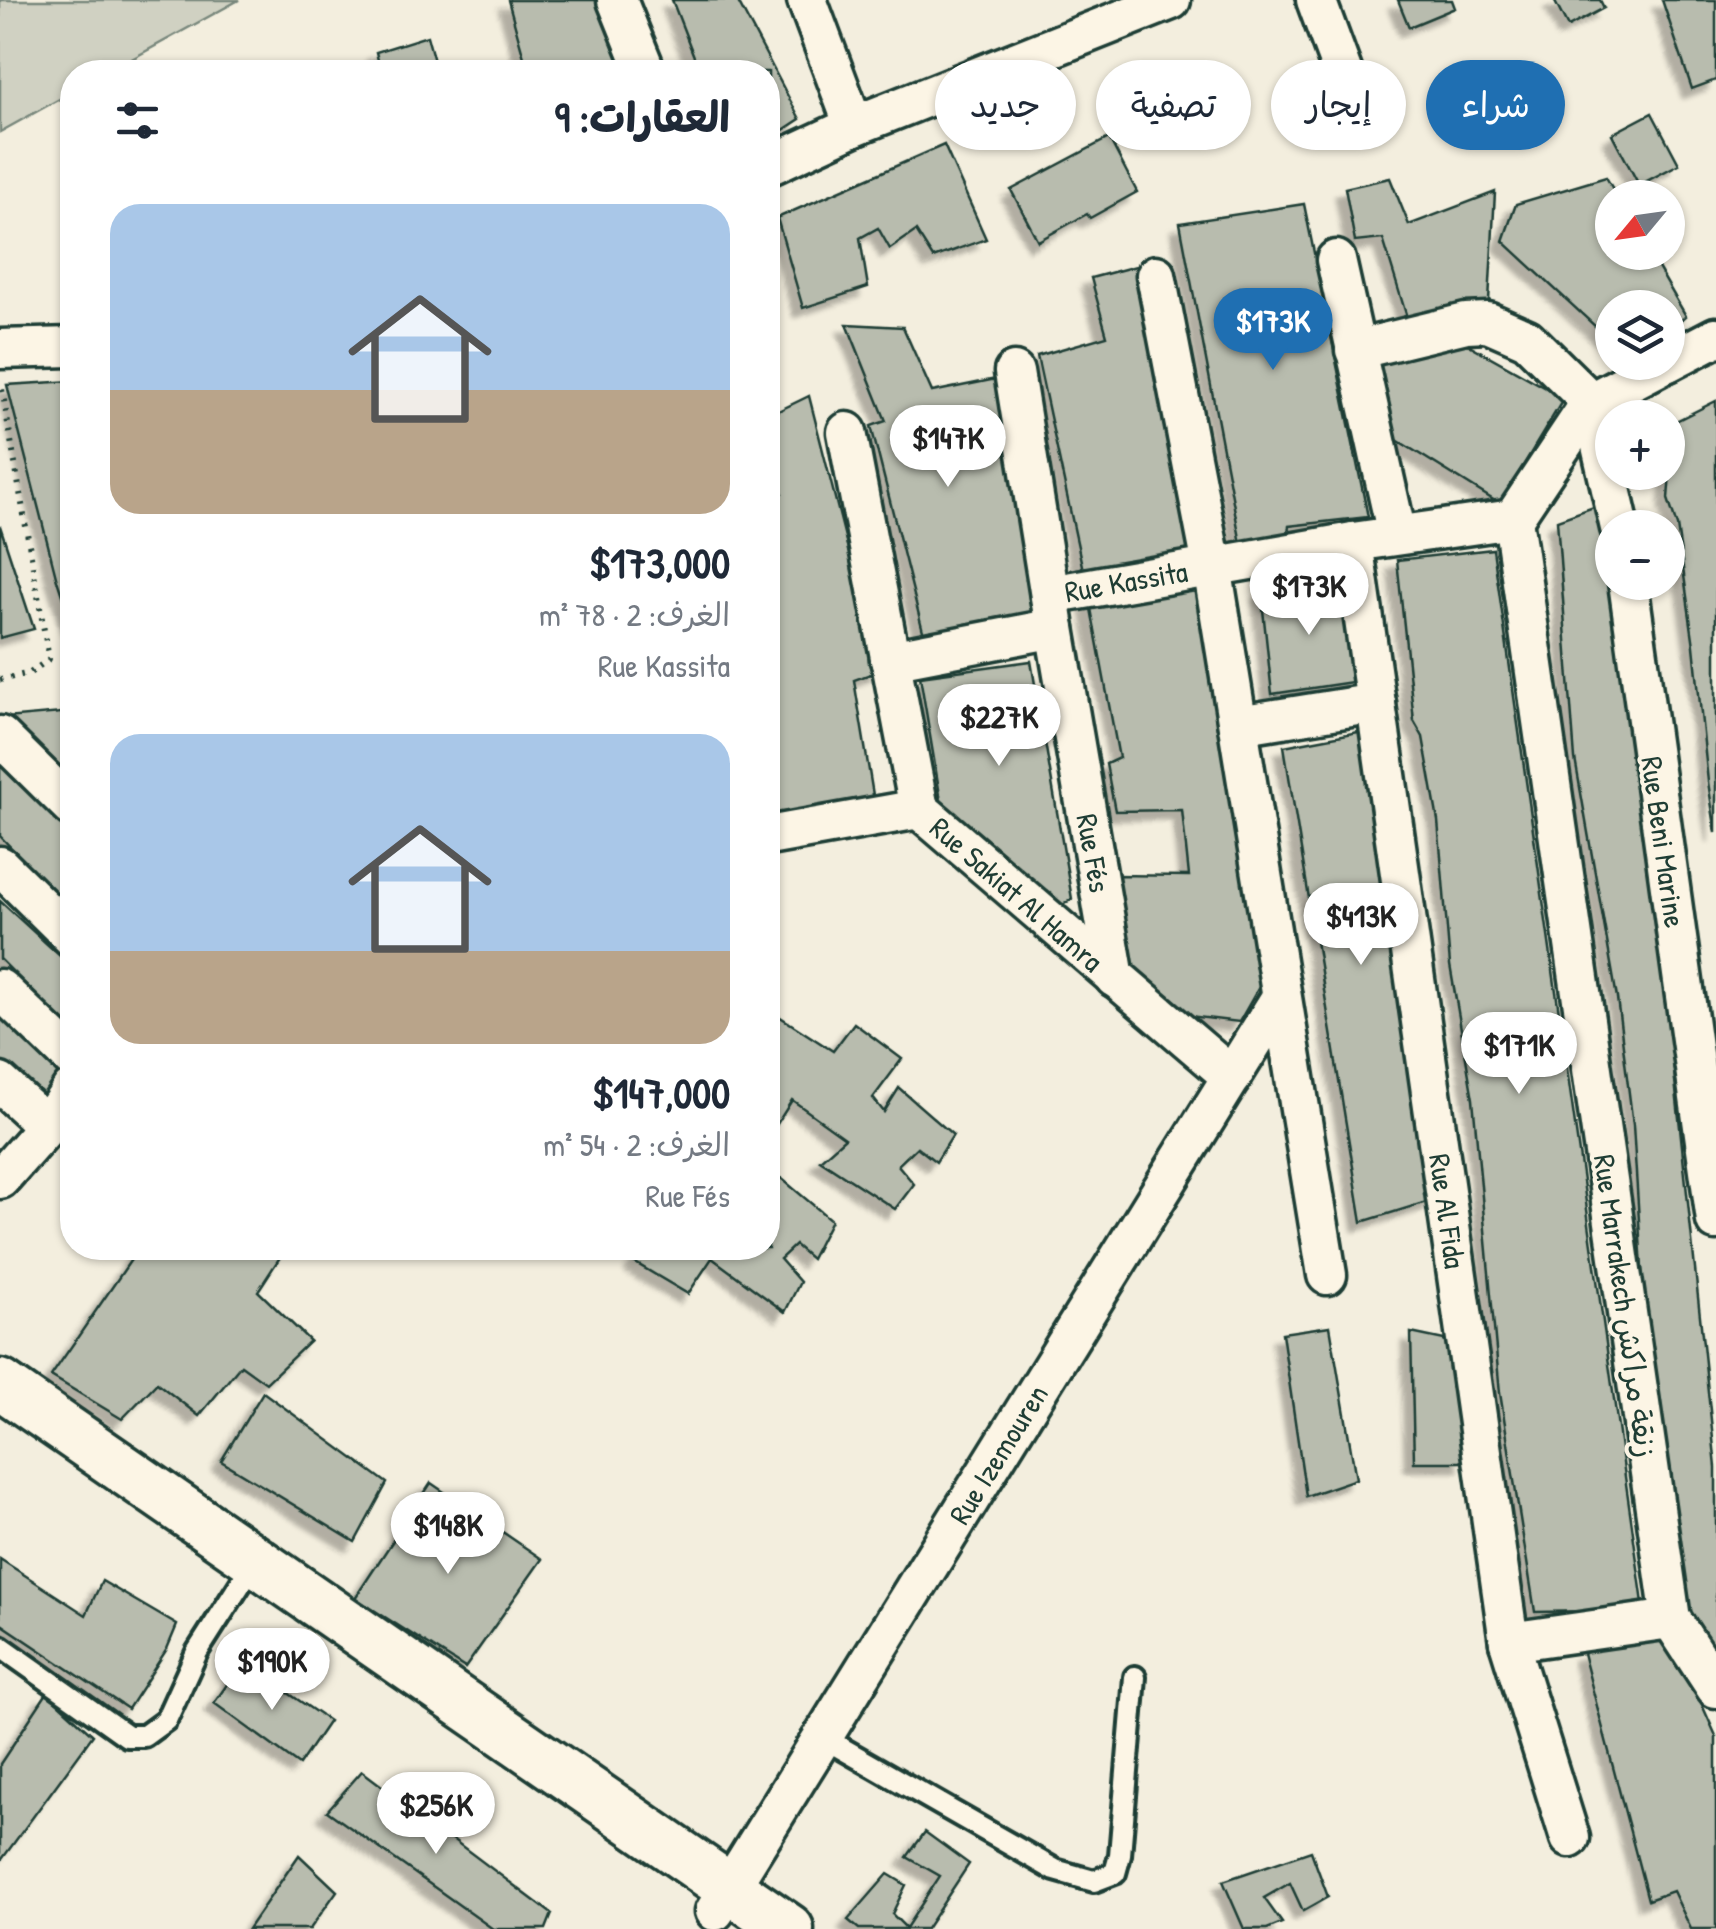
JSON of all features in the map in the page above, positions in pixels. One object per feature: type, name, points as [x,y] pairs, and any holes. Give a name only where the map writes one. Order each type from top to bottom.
[{"type":"street","points":[[618,0],[641,60]]},
{"type":"street","points":[[807,0],[854,126]]},
{"type":"street","points":[[780,160],[854,126],[1171,0]]},
{"type":"street","points":[[1316,0],[1337,60]]},
{"type":"street","points":[[1336,260],[1397,535]]},
{"type":"street","points":[[1156,275],[1212,566],[1327,1275]]},
{"type":"street","points":[[1356,350],[1466,323],[1488,322],[1527,339],[1591,402],[1616,510]]},
{"type":"street","points":[[1685,353],[1716,337]]},
{"type":"street","points":[[0,348],[60,347]]},
{"type":"street","name":"Rue Fés","points":[[1014,372],[1116,978]]},
{"type":"street","points":[[1513,518],[1591,402],[1633,380]]},
{"type":"street","points":[[847,432],[919,810]]},
{"type":"street","name":"Rue Kassita","points":[[890,660],[1212,566],[1513,518]]},
{"type":"street","name":"Rue Marrakech زنقة مراكش","points":[[1513,518],[1671,1619]]},
{"type":"street","name":"Rue Al Fida","points":[[1353,542],[1509,1642],[1570,1838]]},
{"type":"street","name":"Rue Beni Marine","points":[[1630,600],[1716,1221]]},
{"type":"street","points":[[1238,725],[1376,703]]},
{"type":"street","points":[[0,736],[60,796]]},
{"type":"street","name":"Rue Sakiat Al Hamra","points":[[780,834],[919,810],[1232,1078]]},
{"type":"street","points":[[0,866],[60,926]]},
{"type":"street","points":[[0,989],[60,1046]]},
{"type":"street","name":"Rue Izemouren","points":[[722,1914],[822,1736],[1282,997]]},
{"type":"street","points":[[0,1083],[48,1126]]},
{"type":"street","points":[[0,1180],[60,1108]]},
{"type":"street","points":[[0,1384],[247,1573]]},
{"type":"street","points":[[0,1419],[247,1573],[460,1718],[722,1914],[789,1929]]},
{"type":"street","points":[[1509,1642],[1671,1619],[1716,1688]]},
{"type":"lane","points":[[0,1646],[127,1736],[144,1736],[166,1720],[197,1652],[247,1573]]},
{"type":"lane","points":[[822,1736],[1055,1870],[1094,1881],[1115,1874],[1120,1855],[1136,1677]]},
{"type":"path","points":[[0,377],[49,659],[30,673],[0,680]]},
{"type":"shaded area","points":[[0,0],[239,0],[130,60],[60,60],[60,99],[0,132]]},
{"type":"building","points":[[508,0],[605,0],[631,60],[525,60]]},
{"type":"building","points":[[672,0],[737,0],[769,60],[695,60]]},
{"type":"building","points":[[1398,0],[1452,0],[1455,8],[1409,27]]},
{"type":"building","points":[[1554,0],[1600,0],[1604,8],[1568,27]]},
{"type":"building","points":[[1662,0],[1716,0],[1716,80],[1692,89]]},
{"type":"building","points":[[427,36],[434,60],[378,60],[376,52]]},
{"type":"building","points":[[780,81],[800,119],[780,132]]},
{"type":"building","points":[[1652,113],[1679,164],[1649,180],[1636,180],[1612,134]]},
{"type":"building","points":[[1096,145],[1096,150],[1115,150],[1137,192],[1038,241],[1011,190]]},
{"type":"building","points":[[935,149],[946,150],[986,239],[933,258],[916,231],[890,249],[878,228],[860,238],[868,287],[803,308],[780,217]]},
{"type":"building","points":[[1390,178],[1409,225],[1495,192],[1489,301],[1409,324],[1383,239],[1355,242],[1345,188]]},
{"type":"building","points":[[1595,180],[1595,270],[1659,270],[1671,290],[1595,290],[1595,326],[1503,241],[1516,204]]},
{"type":"building","points":[[1304,204],[1368,517],[1289,526],[1287,540],[1242,549],[1180,223]]},
{"type":"building","points":[[1147,263],[1202,552],[1084,575],[1037,356],[1107,336],[1091,278]]},
{"type":"building","points":[[847,324],[903,327],[932,392],[996,379],[1039,612],[925,639],[871,426],[886,421]]},
{"type":"building","points":[[1455,337],[1564,398],[1500,504],[1389,435],[1379,352]]},
{"type":"building","points":[[60,382],[60,589],[57,580],[7,385]]},
{"type":"building","points":[[809,396],[879,671],[854,680],[875,807],[780,815],[780,410]]},
{"type":"building","points":[[1716,401],[1716,833],[1685,582],[1685,510],[1672,510],[1668,499],[1669,490],[1685,490],[1685,416]]},
{"type":"building","points":[[1605,503],[1606,510],[1595,510],[1595,600],[1617,600],[1672,1052],[1716,1467],[1716,1671],[1683,1625],[1645,1317],[1633,1125],[1617,998],[1575,759],[1557,520]]},
{"type":"building","points":[[0,526],[34,629],[0,638]]},
{"type":"building","points":[[1493,549],[1644,1610],[1535,1612],[1500,1393],[1473,1099],[1450,965],[1438,821],[1423,737],[1414,721],[1397,560]]},
{"type":"building","points":[[1203,578],[1268,971],[1239,1022],[1172,1014],[1132,983],[1114,875],[1189,876],[1182,810],[1115,811],[1106,764],[1119,758],[1089,598]]},
{"type":"building","points":[[1347,586],[1359,681],[1272,694],[1261,591]]},
{"type":"building","points":[[1031,661],[1072,899],[1055,910],[941,801],[920,676]]},
{"type":"building","points":[[60,713],[60,771],[5,718]]},
{"type":"building","points":[[1369,730],[1433,1200],[1362,1222],[1284,746]]},
{"type":"building","points":[[0,746],[60,808],[60,898],[0,836]]},
{"type":"building","points":[[0,901],[60,956],[60,1019],[0,959]]},
{"type":"building","points":[[0,1010],[60,1064],[60,1091],[39,1118],[0,1081]]},
{"type":"building","points":[[780,1017],[833,1051],[854,1023],[902,1059],[873,1098],[884,1112],[899,1088],[953,1135],[936,1162],[917,1147],[898,1165],[914,1184],[895,1209],[820,1160],[845,1138],[792,1100],[780,1119]]},
{"type":"building","points":[[780,1179],[831,1220],[811,1259],[795,1245],[780,1259]]},
{"type":"building","points":[[780,1259],[800,1282],[785,1312],[715,1260]]},
{"type":"building","points":[[131,1260],[278,1260],[258,1291],[310,1341],[266,1383],[241,1365],[199,1416],[157,1383],[122,1419],[51,1376]]},
{"type":"building","points":[[635,1260],[711,1260],[688,1294]]},
{"type":"building","points":[[1330,1326],[1356,1479],[1306,1496],[1282,1333]]},
{"type":"building","points":[[1411,1333],[1449,1341],[1466,1462],[1414,1462]]},
{"type":"building","points":[[263,1392],[387,1483],[355,1542],[221,1461]]},
{"type":"building","points":[[431,1483],[542,1559],[465,1668],[355,1598]]},
{"type":"building","points":[[0,1559],[86,1615],[102,1581],[177,1625],[167,1649],[128,1709],[0,1623]]},
{"type":"building","points":[[1669,1631],[1716,1736],[1716,1929],[1691,1929],[1673,1891],[1648,1900],[1583,1653]]},
{"type":"building","points":[[243,1662],[329,1721],[299,1765],[214,1703]]},
{"type":"building","points":[[47,1693],[93,1735],[0,1862],[0,1764]]},
{"type":"building","points":[[362,1771],[552,1914],[546,1929],[493,1929],[327,1811]]},
{"type":"building","points":[[925,1832],[969,1864],[926,1929],[859,1929],[848,1920],[888,1874],[906,1885],[892,1914],[906,1928],[940,1876],[907,1857]]},
{"type":"building","points":[[1311,1851],[1328,1897],[1303,1911],[1290,1883],[1264,1898],[1282,1923],[1267,1929],[1244,1929],[1223,1881]]},
{"type":"building","points":[[299,1855],[337,1891],[310,1929],[248,1929]]}]
